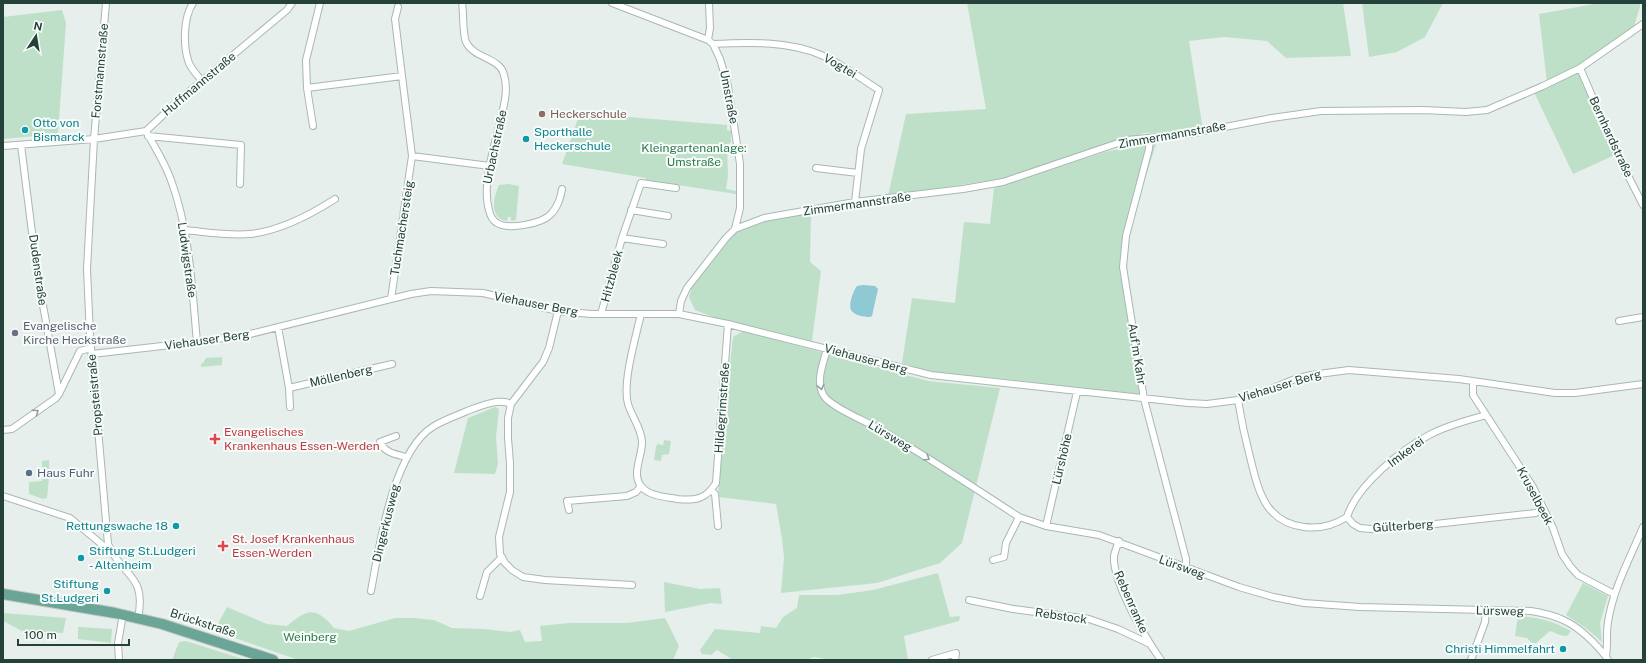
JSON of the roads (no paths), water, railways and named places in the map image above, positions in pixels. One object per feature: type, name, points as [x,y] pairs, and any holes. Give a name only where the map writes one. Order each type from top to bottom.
[{"type":"main road","name":"Brückstraße","points":[[5,595],[123,614],[176,628],[273,660]]},
{"type":"street","name":"Forstmannstraße","points":[[94,139],[106,3]]},
{"type":"street","points":[[193,3],[190,8],[185,29],[186,47],[190,64],[202,81]]},
{"type":"street","name":"Huffmannstraße","points":[[147,134],[202,81],[287,10],[292,3]]},
{"type":"street","points":[[313,126],[307,88],[306,60],[320,3]]},
{"type":"street","name":"Urbachstraße","points":[[462,3],[466,42],[470,49],[498,64],[502,68],[504,76],[506,96],[487,178],[486,196],[493,220],[503,225],[520,225],[546,219],[552,213],[561,195],[562,189]]},
{"type":"street","points":[[612,3],[710,42],[708,3]]},
{"type":"street","name":"Tuchmachersteig","points":[[391,299],[412,156],[395,19],[398,7]]},
{"type":"street","name":"Zimmermannstraße","points":[[735,229],[764,218],[855,202],[963,190],[1002,182],[1127,140],[1189,134],[1249,122],[1321,111],[1408,110],[1466,112],[1487,110],[1580,68],[1643,24]]},
{"type":"street","name":"Vogtei","points":[[710,42],[773,45],[814,52],[837,64],[879,90],[861,149],[855,202]]},
{"type":"street","name":"Umstraße","points":[[710,42],[724,70],[728,86],[740,164],[741,197],[735,229]]},
{"type":"street","name":"Bernhardstraße","points":[[1580,68],[1617,154],[1643,205]]},
{"type":"street","points":[[307,88],[402,76]]},
{"type":"street","points":[[3,146],[147,134],[242,145],[240,184]]},
{"type":"street","name":"Ludwigstraße","points":[[147,134],[160,156],[172,182],[185,230],[197,342]]},
{"type":"street","name":"Auf'm Kahr","points":[[1150,138],[1149,149],[1132,208],[1124,253],[1124,267],[1144,399],[1186,559],[1186,568]]},
{"type":"street","name":"Propsteistraße","points":[[94,139],[87,269],[105,516],[108,544],[112,553],[138,586],[141,598],[138,618]]},
{"type":"street","name":"Dudenstraße","points":[[21,145],[37,272],[59,394]]},
{"type":"street","points":[[412,156],[490,166]]},
{"type":"street","points":[[816,168],[858,173]]},
{"type":"street","name":"Hitzbleek","points":[[601,314],[622,238],[641,183],[676,188]]},
{"type":"street","points":[[185,230],[213,233],[250,234],[283,226],[324,206],[334,199]]},
{"type":"street","points":[[632,210],[668,216]]},
{"type":"street","points":[[678,314],[687,288],[726,238],[735,229]]},
{"type":"street","name":"Hitzbleek","points":[[622,238],[663,244]]},
{"type":"street","name":"Viehauser Berg","points":[[92,351],[197,342],[250,334],[411,294],[431,291],[483,293],[558,311],[601,314],[678,314],[728,324],[931,375],[1199,404],[1238,400],[1295,379],[1311,375],[1342,371],[1372,371],[1555,393],[1575,393],[1643,384]]},
{"type":"street","points":[[558,311],[549,348],[543,362],[512,404],[508,418],[510,492],[500,537],[502,557],[512,570],[523,577],[545,580],[632,585]]},
{"type":"street","points":[[641,314],[627,387],[628,404],[641,433],[641,451],[637,478],[641,486],[651,493],[666,497],[698,499],[706,496],[712,491]]},
{"type":"street","points":[[1618,320],[1643,317]]},
{"type":"street","name":"Hildegrimstraße","points":[[718,526],[715,494],[712,491],[716,483],[728,324]]},
{"type":"street","points":[[278,327],[289,388],[290,407]]},
{"type":"street","name":"Lürsweg","points":[[826,349],[821,369],[820,385],[824,396],[828,400],[891,436],[1019,516],[1046,526],[1099,535],[1119,541],[1156,557],[1239,587],[1273,597],[1304,603],[1360,607],[1531,611],[1556,617],[1578,628],[1607,658]]},
{"type":"street","points":[[3,430],[12,429],[59,394],[80,351],[92,351]]},
{"type":"street","name":"Möllenberg","points":[[289,388],[392,364]]},
{"type":"street","name":"Kruselbeek","points":[[1473,382],[1473,395],[1533,487],[1553,528],[1562,554],[1578,575],[1614,594]]},
{"type":"street","name":"Lürshöhe","points":[[1046,526],[1078,392]]},
{"type":"street","points":[[1238,400],[1242,426],[1258,487],[1267,507],[1284,521],[1298,526],[1314,528],[1328,526],[1347,517]]},
{"type":"street","name":"Dingerkusweg","points":[[371,591],[386,519],[397,479],[406,457],[418,439],[433,426],[470,410],[499,402],[512,404]]},
{"type":"street","name":"Imkerei","points":[[1347,517],[1354,502],[1367,485],[1410,447],[1440,430],[1486,415]]},
{"type":"street","points":[[396,436],[380,442],[382,447],[388,452],[406,457]]},
{"type":"street","points":[[570,510],[567,501],[627,496],[636,492],[641,486]]},
{"type":"street","points":[[3,496],[70,518],[112,553]]},
{"type":"street","name":"Gülterberg","points":[[1347,517],[1353,524],[1360,528],[1371,529],[1417,526],[1536,513],[1543,509]]},
{"type":"street","points":[[993,560],[1004,557],[1006,542],[1019,516]]},
{"type":"street","points":[[1607,658],[1607,623],[1614,594],[1643,527]]},
{"type":"street","name":"Rebenranke","points":[[1119,541],[1114,557],[1116,569],[1130,606],[1150,644],[1161,660]]},
{"type":"street","points":[[480,596],[487,572],[502,557]]},
{"type":"street","name":"Rebstock","points":[[969,600],[1013,609],[1089,620],[1118,629],[1150,644]]},
{"type":"street","points":[[1471,660],[1485,622],[1486,610]]},
{"type":"street","points":[[119,660],[118,643],[123,614]]},
{"type":"street","points":[[932,660],[956,653],[955,660]]},
{"type":"water","points":[[863,285],[875,286],[878,289],[872,316],[870,317],[856,314],[852,311],[850,304],[855,288]]},
{"type":"place","name":"Heckerschule","points":[[542,114]]},
{"type":"place","name":"Otto von Bismarck","points":[[25,130]]},
{"type":"place","name":"Sporthalle Heckerschule","points":[[526,139]]},
{"type":"place","name":"Evangelische Kirche Heckstraße","points":[[15,333]]},
{"type":"place","name":"Evangelisches Krankenhaus Essen-Werden","points":[[215,439]]},
{"type":"place","name":"Haus Fuhr","points":[[29,473]]},
{"type":"place","name":"Rettungswache 18","points":[[176,526]]},
{"type":"place","name":"St. Josef Krankenhaus Essen-Werden","points":[[223,546]]},
{"type":"place","name":"Stiftung St.Ludgeri - Altenheim","points":[[81,558]]},
{"type":"place","name":"Stiftung St.Ludgeri","points":[[107,591]]},
{"type":"place","name":"Christi Himmelfahrt","points":[[1563,649]]},
{"type":"park label","name":"Kleingartenanlage: Umstraße","points":[[694,155]]},
{"type":"park label","name":"Weinberg","points":[[310,637]]}]
